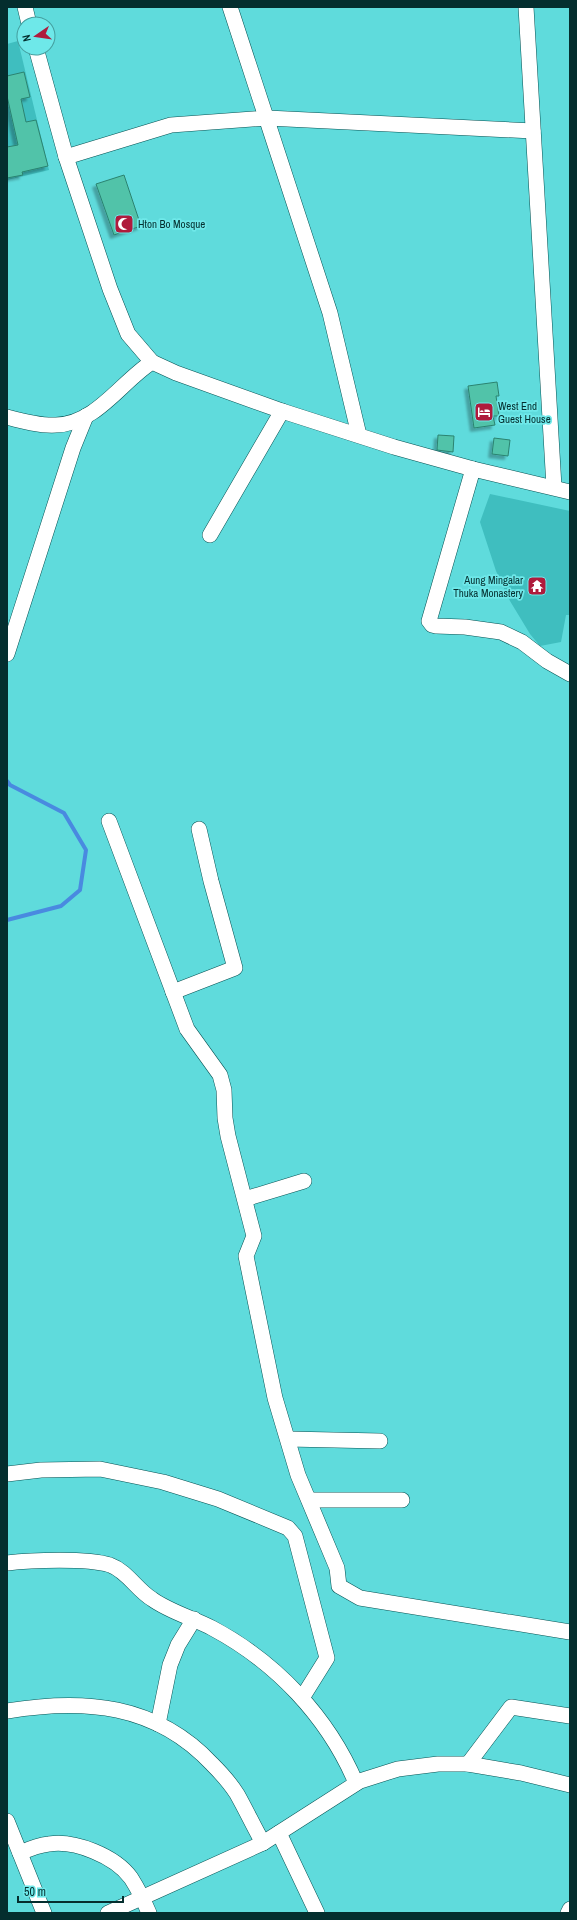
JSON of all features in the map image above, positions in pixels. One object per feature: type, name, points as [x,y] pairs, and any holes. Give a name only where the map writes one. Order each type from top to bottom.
[{"type":"street","points":[[230,7],[330,313],[359,435]]},
{"type":"street","points":[[526,7],[532,132],[554,487]]},
{"type":"street","points":[[38,56],[66,157],[110,289],[128,334],[152,362],[176,373],[282,411],[359,435],[473,469],[570,492]]},
{"type":"street","points":[[66,157],[171,125],[267,118],[532,132]]},
{"type":"street","points":[[7,417],[56,425],[77,420],[94,412],[139,371],[152,362]]},
{"type":"street","points":[[210,535],[282,411]]},
{"type":"street","points":[[7,654],[73,448],[86,416]]},
{"type":"street","points":[[473,469],[429,621],[432,625],[436,626],[465,627],[501,632],[522,642],[547,661],[570,674]]},
{"type":"street","points":[[110,821],[187,1030],[220,1075],[224,1090],[225,1118],[228,1136],[254,1236],[246,1256],[275,1398],[308,1500],[337,1568],[339,1586],[360,1598],[570,1632]]},
{"type":"street","points":[[173,992],[235,968],[211,881],[199,829]]},
{"type":"street","points":[[245,1199],[304,1181]]},
{"type":"street","points":[[288,1439],[380,1442]]},
{"type":"street","points":[[7,1474],[41,1470],[100,1469],[164,1482],[218,1499],[288,1528],[295,1536],[327,1658],[302,1698]]},
{"type":"street","points":[[308,1500],[402,1500]]},
{"type":"street","points":[[7,1563],[51,1560],[109,1565],[121,1571],[130,1581],[153,1600],[194,1619],[242,1645],[265,1663],[302,1698],[334,1739],[346,1760],[356,1783]]},
{"type":"street","points":[[158,1724],[170,1665],[178,1645],[194,1619]]},
{"type":"street","points":[[7,1710],[54,1705],[92,1705],[147,1718],[176,1732],[200,1751],[220,1772],[236,1793],[263,1843]]},
{"type":"street","points":[[468,1764],[511,1707],[570,1716]]},
{"type":"street","points":[[108,1913],[263,1843],[356,1783],[398,1769],[438,1764],[468,1764],[521,1773],[570,1785]]},
{"type":"street","points":[[7,1821],[44,1913]]},
{"type":"street","points":[[279,1833],[317,1913]]},
{"type":"street","points":[[20,1853],[50,1844],[73,1845],[94,1851],[111,1860],[130,1877],[142,1897],[149,1913]]},
{"type":"street","points":[[568,1913],[570,1909]]},
{"type":"shaded area","points":[[16,42],[16,56],[22,56],[49,170],[7,180],[7,44]]},
{"type":"shaded area","name":"Aung Mingalar Thuka Monastery","points":[[490,494],[570,511],[570,615],[566,615],[561,642],[540,646],[530,634],[510,601],[496,571],[480,522]]},
{"type":"building","points":[[24,72],[30,97],[21,99],[26,122],[36,120],[48,166],[22,172],[23,175],[7,178],[7,147],[18,145],[7,96],[7,76]]},
{"type":"building","points":[[124,175],[141,226],[114,235],[96,184]]},
{"type":"building","points":[[497,382],[499,396],[496,396],[499,416],[493,416],[495,425],[474,428],[468,386]]},
{"type":"building","points":[[438,435],[454,436],[453,452],[437,450]]},
{"type":"building","points":[[494,438],[510,440],[508,456],[492,454]]},
{"type":"waterway","points":[[7,781],[10,785],[64,813],[86,850],[80,890],[61,906],[7,920]]},
{"type":"place","name":"Hton Bo Mosque","points":[[124,224]]},
{"type":"place","name":"West End Guest House","points":[[484,412]]},
{"type":"place","name":"Aung Mingalar Thuka Monastery","points":[[537,586]]}]
